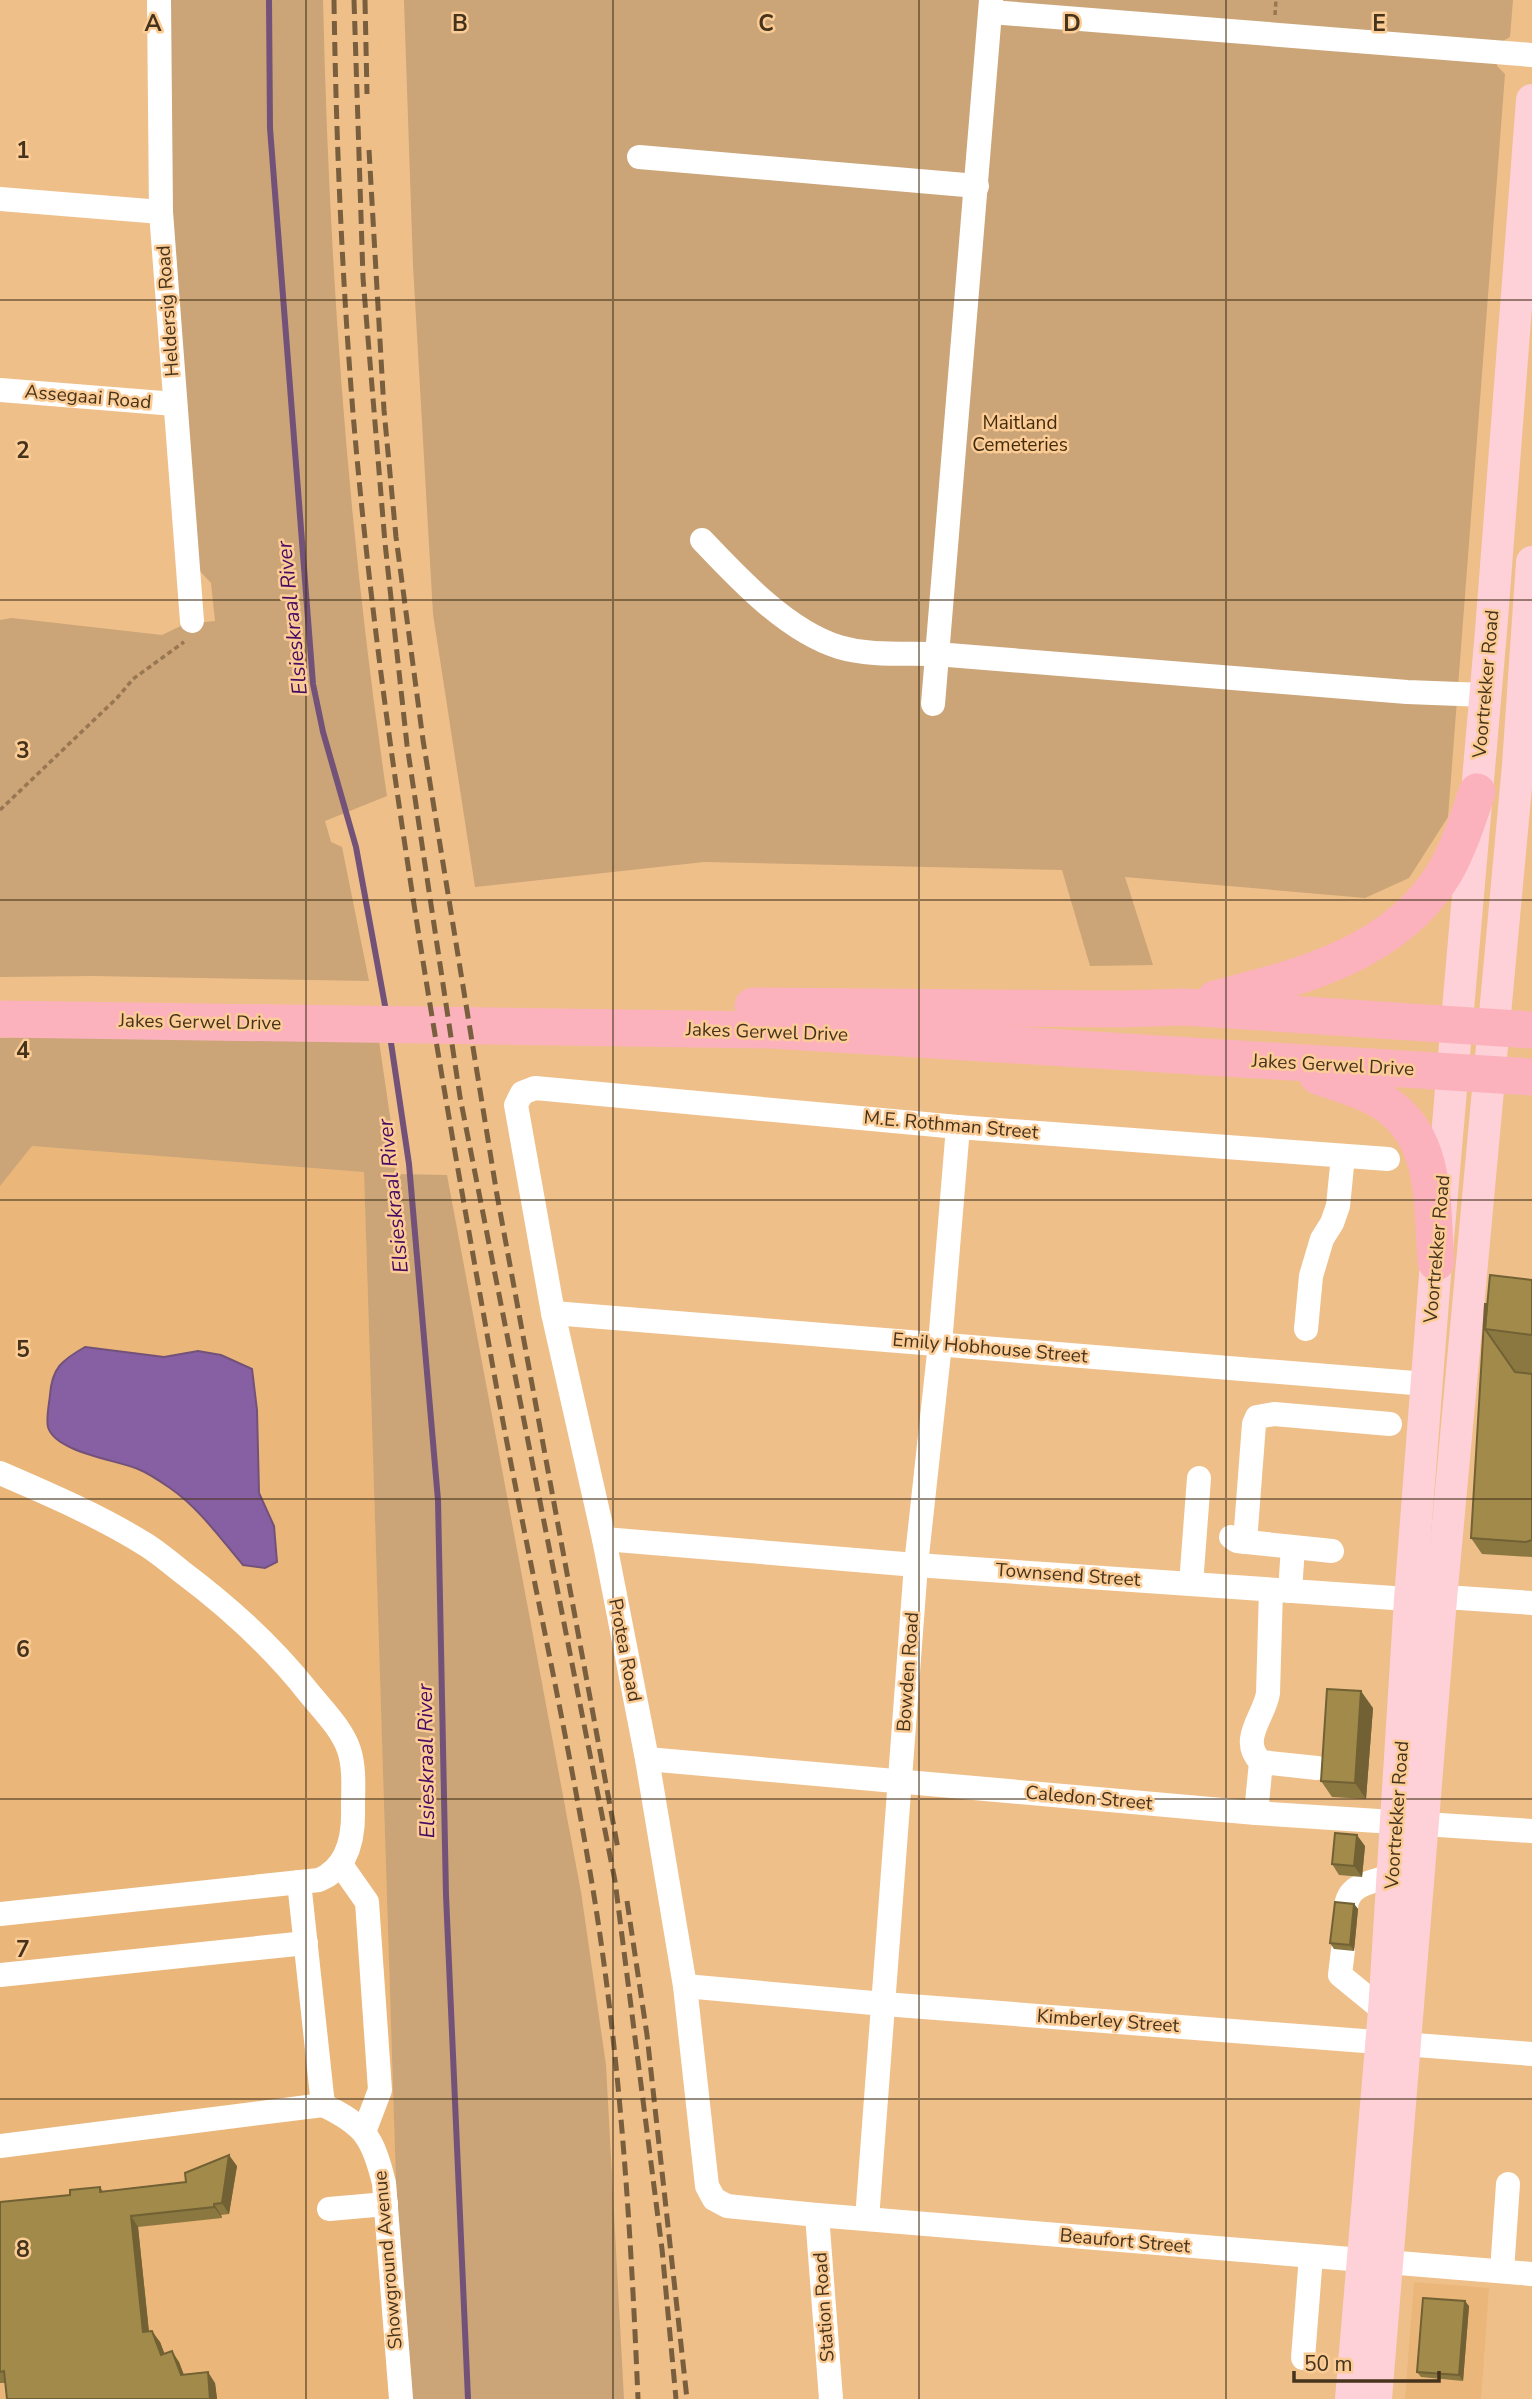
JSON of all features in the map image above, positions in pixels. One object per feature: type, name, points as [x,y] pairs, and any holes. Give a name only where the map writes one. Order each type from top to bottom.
[{"type":"highway","points":[[1184,1007],[1324,967],[1363,950],[1390,932],[1415,910],[1441,878],[1459,843],[1477,792]]},
{"type":"highway","name":"Jakes Gerwel Drive","points":[[0,997],[83,1009],[774,1018],[1184,1007],[1532,1030]]},
{"type":"highway","name":"Jakes Gerwel Drive","points":[[0,1019],[83,1009]]},
{"type":"highway","name":"Jakes Gerwel Drive","points":[[774,1018],[1280,1062],[1532,1077]]},
{"type":"highway","points":[[1280,1062],[1364,1093],[1386,1104],[1407,1122],[1420,1142],[1426,1161],[1436,1262]]},
{"type":"main road","name":"Voortrekker Road","points":[[1425,1599],[1426,1384],[1531,129]]},
{"type":"main road","name":"Voortrekker Road","points":[[1376,2399],[1375,2261],[1390,2032],[1425,1599],[1490,1075],[1518,765],[1532,562]]},
{"type":"main road","name":"Voortrekker Road","points":[[1390,2032],[1394,1875],[1409,1822]]},
{"type":"main road","name":"Voortrekker Road","points":[[1351,2399],[1375,2261]]},
{"type":"street","name":"Heldersig Road","points":[[159,0],[161,212],[192,621]]},
{"type":"street","points":[[933,704],[991,6],[1532,55]]},
{"type":"street","points":[[639,157],[977,186]]},
{"type":"street","points":[[0,199],[161,212]]},
{"type":"street","name":"Assegaai Road","points":[[0,390],[176,404]]},
{"type":"street","points":[[702,540],[736,576],[794,623],[837,646],[859,651],[936,654],[1394,691],[1485,695]]},
{"type":"street","name":"M.E. Rothman Street","points":[[518,1098],[529,1089],[535,1088],[958,1127],[1388,1159]]},
{"type":"street","name":"Protea Road","points":[[518,1098],[516,1111],[553,1313],[604,1539],[647,1759],[685,1986],[707,2186],[713,2199],[719,2202]]},
{"type":"street","name":"Bowden Road","points":[[867,2219],[915,1564],[940,1344],[958,1127]]},
{"type":"street","points":[[1306,1329],[1311,1276],[1316,1256],[1338,1206],[1343,1156]]},
{"type":"street","name":"Emily Hobhouse Street","points":[[553,1313],[1426,1384]]},
{"type":"street","points":[[1245,1542],[1254,1424],[1257,1417],[1267,1413],[1390,1424]]},
{"type":"street","points":[[1236,1457],[1229,1533],[1232,1538],[1245,1542],[1332,1551]]},
{"type":"street","points":[[0,1473],[57,1497],[150,1547],[206,1589],[280,1657],[325,1713],[348,1747],[352,1766],[352,1834],[341,1865],[332,1874],[319,1880],[0,1914]]},
{"type":"street","points":[[1191,1584],[1199,1478]]},
{"type":"street","name":"Townsend Street","points":[[604,1539],[1191,1584],[1532,1603]]},
{"type":"street","points":[[1293,1547],[1280,1590],[1268,1693],[1265,1706],[1254,1726],[1253,1747],[1254,1755],[1261,1762],[1317,1769]]},
{"type":"street","name":"Caledon Street","points":[[647,1759],[1256,1813],[1532,1832]]},
{"type":"street","points":[[1256,1813],[1261,1762]]},
{"type":"street","points":[[341,1865],[367,1902],[380,2090],[364,2132]]},
{"type":"street","points":[[1346,1908],[1348,1896],[1355,1888],[1394,1875]]},
{"type":"street","points":[[0,2146],[323,2105],[299,1882]]},
{"type":"street","points":[[0,1975],[306,1943]]},
{"type":"street","points":[[1343,1950],[1340,1975],[1390,2032]]},
{"type":"street","name":"Kimberley Street","points":[[685,1986],[884,2004],[1390,2032],[1532,2054]]},
{"type":"street","name":"Showground Avenue","points":[[323,2105],[345,2116],[364,2132],[377,2152],[386,2203],[401,2399]]},
{"type":"street","points":[[1502,2271],[1508,2184]]},
{"type":"street","name":"Beaufort Street","points":[[719,2202],[727,2206],[817,2215],[1532,2274]]},
{"type":"street","points":[[328,2209],[386,2203]]},
{"type":"street","name":"Station Road","points":[[817,2215],[831,2399]]},
{"type":"street","points":[[1303,2358],[1311,2256]]},
{"type":"path","points":[[0,810],[117,698],[133,679],[195,634],[192,621]]},
{"type":"shaded area","points":[[32,1146],[364,1172],[396,2182],[413,2399],[0,2399],[0,1186]]},
{"type":"shaded area","points":[[85,1347],[164,1357],[198,1351],[221,1355],[252,1369],[257,1410],[259,1493],[274,1526],[277,1562],[265,1568],[243,1565],[200,1514],[166,1485],[138,1469],[74,1449],[53,1436],[47,1420],[53,1378],[64,1361]]},
{"type":"shaded area","points":[[1414,2282],[1489,2288],[1481,2399],[1405,2399]]},
{"type":"green space","points":[[168,0],[323,0],[330,200],[351,499],[387,796],[325,821],[331,842],[342,847],[369,981],[0,977],[0,620],[12,618],[162,635],[185,624],[215,621],[211,583],[196,567],[170,194]]},
{"type":"green space","name":"Maitland Cemeteries","points":[[404,0],[1513,0],[1510,37],[1498,44],[1497,66],[1505,74],[1448,817],[1409,878],[1365,898],[1125,877],[1153,965],[1090,966],[1062,870],[704,862],[475,887],[433,614],[413,265]]},
{"type":"green space","points":[[71,1036],[379,1041],[396,1174],[447,1175],[581,1892],[606,2065],[624,2399],[413,2399],[396,2182],[364,1172],[32,1146],[0,1186],[0,1038]]},
{"type":"building","points":[[1490,1275],[1532,1280],[1532,1335],[1485,1329]]},
{"type":"building","points":[[1485,1304],[1485,1329],[1515,1372],[1532,1374],[1532,1540],[1526,1542],[1471,1538]]},
{"type":"building","points":[[1327,1689],[1361,1691],[1355,1783],[1321,1781]]},
{"type":"building","points":[[1335,1833],[1357,1835],[1354,1866],[1332,1864]]},
{"type":"building","points":[[1335,1902],[1354,1904],[1350,1945],[1330,1943]]},
{"type":"building","points":[[229,2155],[222,2203],[214,2204],[214,2207],[131,2216],[143,2332],[152,2331],[161,2355],[172,2351],[181,2375],[208,2372],[210,2399],[7,2399],[4,2371],[0,2372],[0,2202],[70,2195],[70,2190],[100,2187],[100,2192],[186,2182],[185,2173]]},
{"type":"building","points":[[1423,2298],[1465,2301],[1459,2375],[1417,2372]]},
{"type":"waterway","name":"Elsieskraal River","points":[[269,0],[270,128],[313,684],[323,732],[356,847],[386,1011]]},
{"type":"waterway","name":"Elsieskraal River","points":[[390,1036],[409,1164],[438,1500],[446,1895],[468,2399]]},
{"type":"railway","points":[[334,0],[340,207],[349,362],[377,643],[409,872],[446,1100],[499,1400],[570,1758],[595,1902],[612,2026],[624,2150],[638,2399]]},
{"type":"railway","points":[[354,0],[363,278],[385,543],[407,745],[460,1097],[615,1881],[662,2249],[676,2399]]},
{"type":"railway","points":[[365,0],[367,94]]},
{"type":"railway","points":[[369,150],[384,410],[396,537],[423,740],[497,1195],[618,1849]]},
{"type":"railway","points":[[627,1901],[647,2035],[687,2399]]}]
